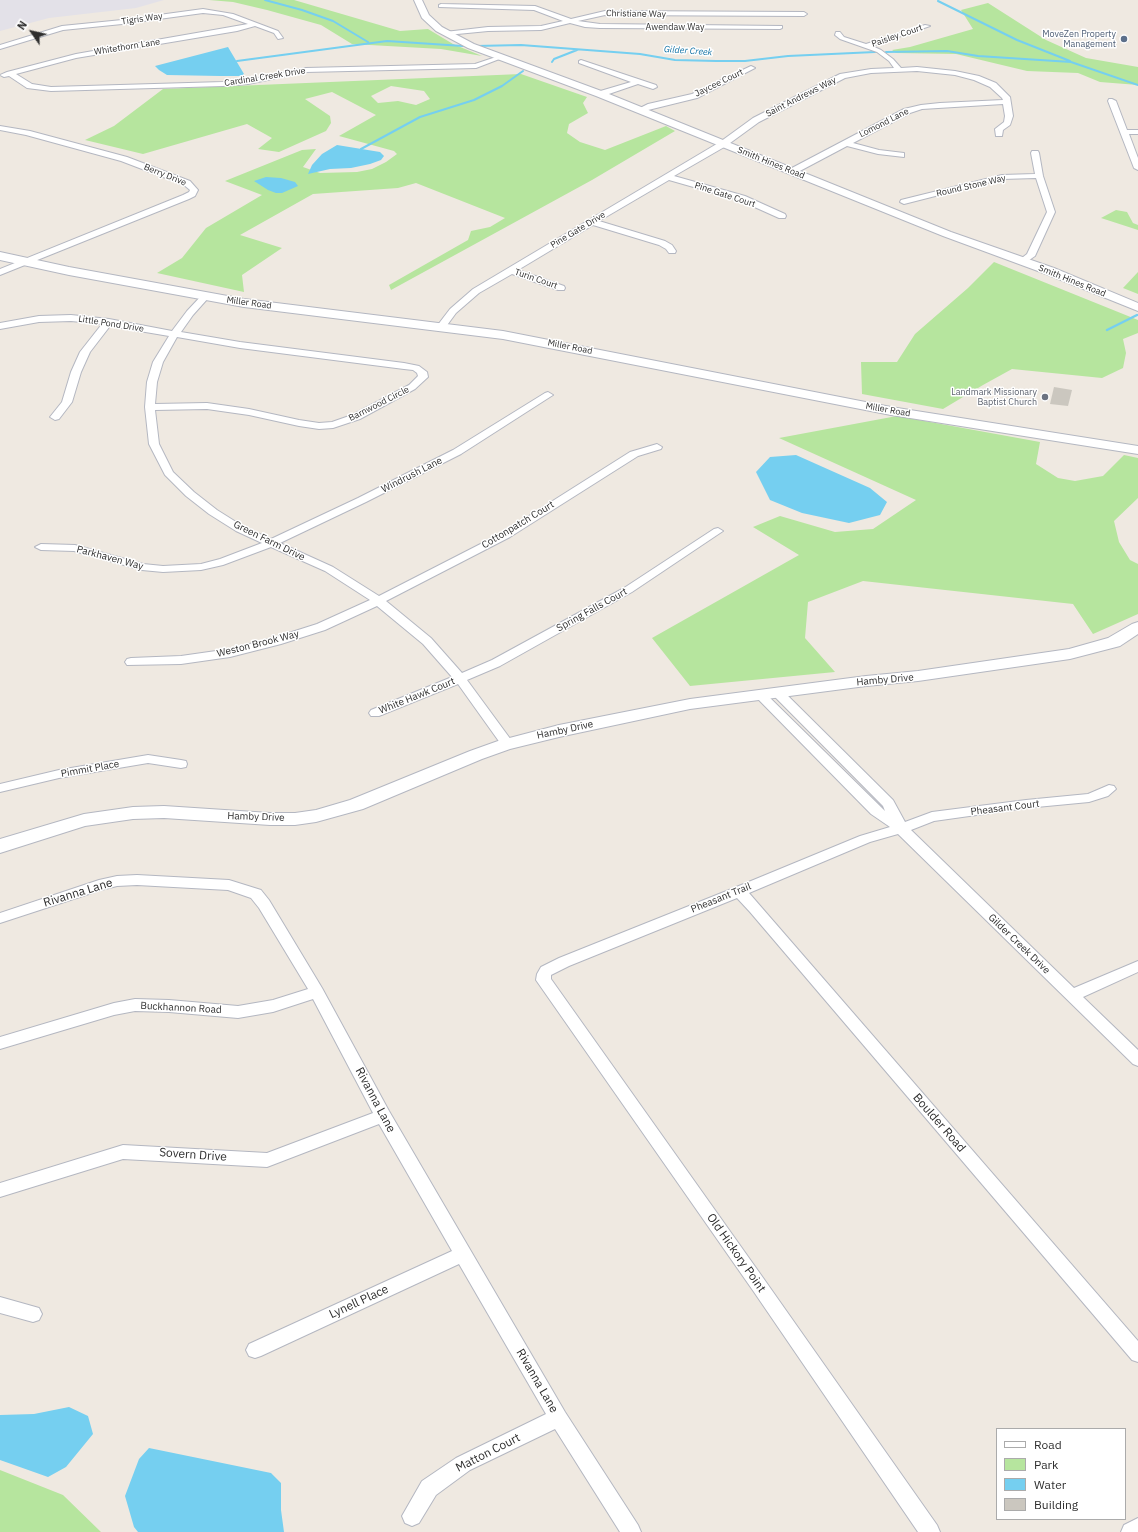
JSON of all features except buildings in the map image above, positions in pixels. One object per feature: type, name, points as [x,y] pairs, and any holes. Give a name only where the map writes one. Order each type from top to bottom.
[{"type":"street","name":"Smith Hines Road","points":[[418,0],[425,16],[439,29],[471,46],[499,58],[600,94],[947,234],[1022,261],[1138,307]]},
{"type":"street","name":"Awendaw Way","points":[[441,6],[535,8],[585,25],[633,27],[780,26]]},
{"type":"street","name":"Tigris Way","points":[[0,47],[62,28],[122,22],[203,11],[223,13],[255,24],[276,32],[280,38]]},
{"type":"street","name":"Christiane Way","points":[[447,33],[471,30],[540,28],[595,14],[618,12],[804,14]]},
{"type":"street","name":"Whitethorn Lane","points":[[0,76],[76,56],[237,29],[255,24]]},
{"type":"street","name":"Paisley Court","points":[[867,46],[926,26]]},
{"type":"street","points":[[838,33],[838,35],[842,38],[867,46],[882,53],[898,68]]},
{"type":"street","name":"Cardinal Creek Drive","points":[[8,74],[30,86],[51,89],[223,84],[248,82],[306,70],[476,66],[499,58]]},
{"type":"street","points":[[581,62],[653,87]]},
{"type":"street","name":"Jaycee Court","points":[[640,110],[694,96],[751,68]]},
{"type":"street","name":"Saint Andrews Way","points":[[723,144],[756,120],[837,78],[863,72],[898,68],[932,70],[968,76],[993,85],[1002,93],[1007,102]]},
{"type":"street","points":[[600,94],[637,82]]},
{"type":"street","points":[[1112,101],[1138,168]]},
{"type":"street","points":[[999,134],[999,129],[1008,119],[1009,110],[1007,102]]},
{"type":"street","name":"Lomond Lane","points":[[794,171],[899,114],[917,108],[955,104],[1007,102]]},
{"type":"street","name":"Berry Drive","points":[[0,128],[28,133],[124,159],[187,183],[194,190],[192,194],[186,197],[24,262]]},
{"type":"street","points":[[1124,132],[1138,132]]},
{"type":"street","points":[[846,143],[878,152],[901,155]]},
{"type":"street","name":"Pine Gate Drive","points":[[442,326],[453,311],[467,297],[723,144]]},
{"type":"street","points":[[1022,261],[1031,256],[1051,212],[1039,176],[1035,153]]},
{"type":"street","name":"Round Stone Way","points":[[904,202],[1002,177],[1039,176]]},
{"type":"street","name":"Pine Gate Court","points":[[668,177],[742,198],[782,216]]},
{"type":"street","points":[[592,222],[662,243],[669,247],[672,251]]},
{"type":"street","name":"Miller Road","points":[[0,256],[24,262],[206,296],[298,310],[442,326],[529,340],[891,411],[1138,450]]},
{"type":"street","points":[[0,272],[24,262]]},
{"type":"street","name":"Turin Court","points":[[510,270],[561,288]]},
{"type":"street","name":"Green Farm Drive","points":[[206,296],[190,313],[174,335],[158,362],[152,382],[150,407],[154,444],[170,473],[190,494],[213,512],[240,529],[329,570],[356,585],[391,610],[427,641],[460,679],[508,744]]},
{"type":"street","name":"Little Pond Drive","points":[[0,326],[39,319],[71,318],[109,322],[174,335]]},
{"type":"street","points":[[55,417],[67,402],[76,372],[85,352],[109,322]]},
{"type":"street","name":"Barnwood Circle","points":[[150,407],[213,407],[249,412],[299,423],[320,426],[333,425],[356,417],[412,387],[423,377],[422,372],[416,368],[174,335]]},
{"type":"street","name":"Windrush Lane","points":[[271,543],[362,500],[457,452],[548,395]]},
{"type":"street","name":"Cottonpatch Court","points":[[378,601],[506,535],[634,454],[657,447]]},
{"type":"street","name":"Spring Falls Court","points":[[460,679],[496,663],[628,590],[718,531]]},
{"type":"street","name":"Parkhaven Way","points":[[40,548],[75,548],[142,567],[169,569],[201,567],[223,562],[271,543]]},
{"type":"street","name":"Weston Brook Way","points":[[131,662],[181,660],[230,654],[277,641],[321,626],[378,601]]},
{"type":"street","name":"Hamby Drive","points":[[0,846],[84,820],[133,813],[164,812],[270,819],[295,819],[316,816],[356,805],[476,755],[508,744],[559,731],[690,704],[768,693],[918,676],[1070,654],[1097,648],[1114,642],[1138,627]]},
{"type":"street","name":"White Hawk Court","points":[[375,713],[460,679]]},
{"type":"street","name":"Gilder Creek Drive","points":[[768,693],[876,811],[900,828],[1138,1060]]},
{"type":"street","name":"Pimmit Place","points":[[0,788],[59,774],[148,759],[181,764]]},
{"type":"street","name":"Pheasant Court","points":[[900,828],[932,817],[1026,804],[1089,798],[1103,794],[1109,788]]},
{"type":"street","name":"Pheasant Trail","points":[[544,974],[546,971],[564,962],[739,892],[865,839],[900,828]]},
{"type":"street","name":"Rivanna Lane","points":[[0,918],[99,885],[117,881],[137,880],[229,885],[256,894],[264,904],[317,992],[348,1047],[383,1116],[558,1418],[631,1532]]},
{"type":"street","name":"Boulder Road","points":[[739,892],[760,914],[1138,1354]]},
{"type":"street","points":[[1073,995],[1138,966]]},
{"type":"street","name":"Old Hickory Point","points":[[544,974],[543,980],[764,1293],[930,1532]]},
{"type":"street","name":"Buckhannon Road","points":[[0,1043],[114,1009],[135,1005],[244,1011],[274,1006],[317,992]]},
{"type":"street","name":"Sovern Drive","points":[[0,1190],[123,1152],[267,1160],[383,1116]]},
{"type":"street","name":"Lynell Place","points":[[255,1350],[463,1254]]},
{"type":"street","points":[[0,1304],[33,1314]]},
{"type":"street","name":"Matton Court","points":[[412,1516],[429,1488],[463,1464],[558,1418]]},
{"type":"street","points":[[1131,1532],[1138,1528]]},
{"type":"shaded area","points":[[0,0],[164,0],[136,8],[49,18],[0,31]]},
{"type":"green space","points":[[209,0],[294,0],[400,31],[428,29],[453,44],[482,56],[441,49],[352,44],[321,25],[233,2]]},
{"type":"green space","points":[[988,3],[1046,40],[1086,58],[1138,67],[1138,85],[1100,82],[1078,73],[1027,71],[956,54],[896,53],[892,50],[910,47],[973,29],[961,10]]},
{"type":"green space","points":[[521,74],[587,97],[583,103],[588,113],[569,124],[567,133],[580,142],[605,150],[666,126],[675,131],[592,180],[391,290],[389,285],[468,240],[471,231],[490,227],[505,218],[416,183],[398,188],[313,194],[240,235],[282,248],[242,275],[244,292],[157,273],[182,258],[206,228],[262,195],[225,181],[302,150],[316,149],[303,167],[320,173],[357,172],[372,169],[386,162],[397,154],[394,151],[339,136],[376,115],[332,92],[305,99],[330,116],[331,123],[326,131],[279,152],[258,149],[272,138],[247,124],[143,154],[85,140],[114,126],[163,89]],"holes":[[[391,86],[424,91],[430,99],[416,105],[398,101],[378,103],[371,96]]]},
{"type":"green space","points":[[1116,210],[1127,212],[1133,223],[1138,225],[1138,230],[1101,218]]},
{"type":"green space","points":[[994,262],[1138,320],[1138,333],[1123,339],[1126,353],[1123,368],[1102,378],[1012,369],[943,409],[862,394],[861,362],[897,362],[915,334],[968,288]]},
{"type":"green space","points":[[1138,272],[1138,294],[1123,288]]},
{"type":"green space","points":[[897,416],[1040,442],[1036,464],[1058,478],[1075,481],[1103,476],[1124,455],[1138,458],[1138,498],[1114,521],[1119,542],[1130,560],[1138,564],[1138,614],[1093,634],[1073,604],[863,581],[808,602],[805,638],[835,672],[690,686],[652,638],[799,555],[753,527],[780,516],[835,532],[873,529],[916,500],[779,438]]},
{"type":"green space","points":[[0,1470],[63,1495],[101,1532],[0,1532]]},
{"type":"water","points":[[228,47],[244,74],[241,76],[167,75],[155,66]]},
{"type":"water","points":[[337,145],[380,152],[384,156],[381,160],[370,164],[351,168],[330,169],[308,174],[312,165],[322,154]]},
{"type":"water","points":[[266,177],[281,178],[295,182],[298,186],[282,193],[276,193],[254,181]]},
{"type":"water","points":[[796,455],[870,488],[887,502],[880,515],[849,523],[802,513],[770,500],[756,472],[770,457]]},
{"type":"water","points":[[69,1407],[88,1416],[93,1434],[66,1467],[48,1477],[0,1460],[0,1415],[34,1414]]},
{"type":"water","points":[[149,1448],[271,1473],[281,1483],[281,1510],[284,1532],[138,1532],[134,1527],[125,1496],[139,1459]]},
{"type":"waterway","name":"Gilder Creek","points":[[265,0],[302,10],[333,21],[368,42]]},
{"type":"waterway","points":[[938,1],[1017,40],[1070,61]]},
{"type":"waterway","points":[[237,61],[387,41],[463,46]]},
{"type":"waterway","name":"Gilder Creek","points":[[476,46],[521,45],[640,54],[675,60],[716,61],[745,61],[788,56],[875,52]]},
{"type":"waterway","points":[[552,62],[554,59],[577,50]]},
{"type":"waterway","name":"Gilder Creek","points":[[886,52],[947,51],[978,56],[1071,62],[1138,85]]},
{"type":"waterway","points":[[361,149],[420,117],[474,100],[502,86],[523,71]]},
{"type":"waterway","points":[[1107,330],[1137,315]]},
{"type":"place","name":"MoveZen Property Management","points":[[1124,39]]},
{"type":"place","name":"Landmark Missionary Baptist Church","points":[[1045,397]]}]
